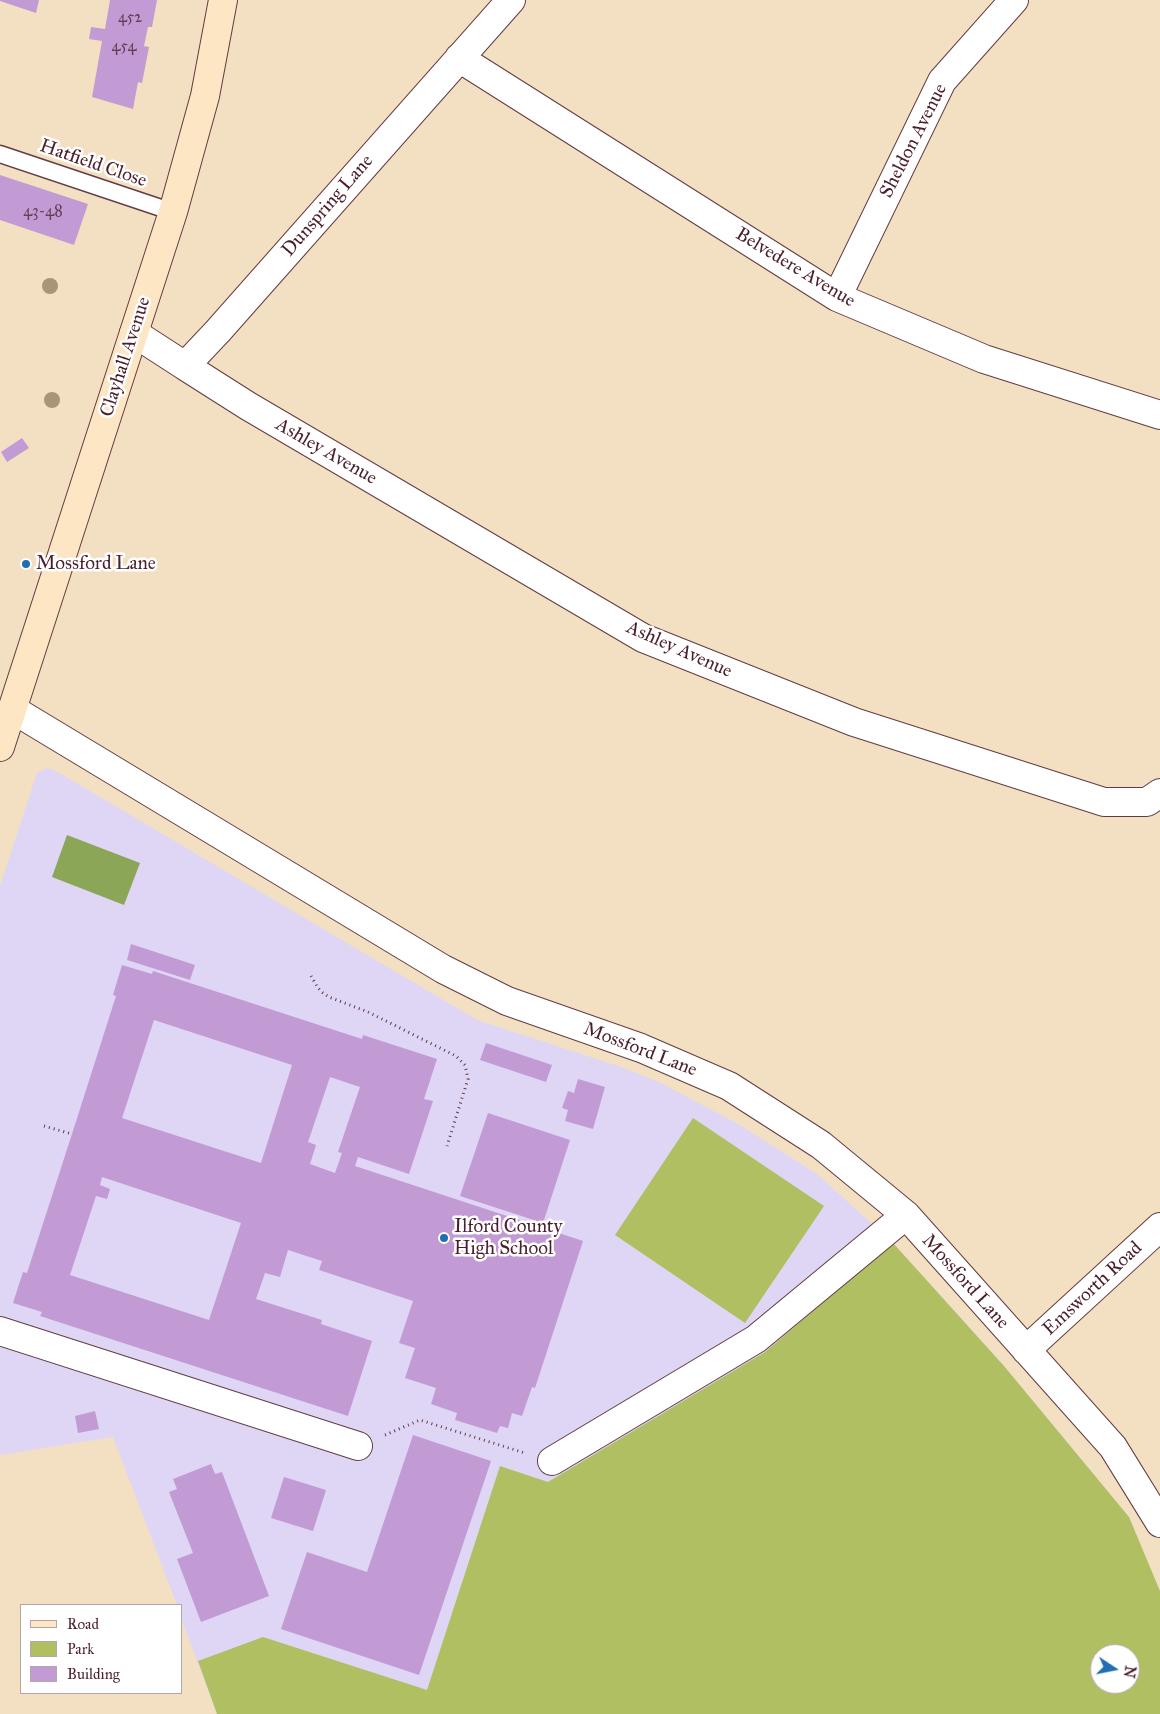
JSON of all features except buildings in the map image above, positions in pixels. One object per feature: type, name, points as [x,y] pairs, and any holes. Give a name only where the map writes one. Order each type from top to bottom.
[{"type":"street","name":"Clayhall Avenue","points":[[0,747],[173,212],[205,96],[223,0]]},
{"type":"street","name":"Dunspring Lane","points":[[185,366],[511,0]]},
{"type":"street","name":"Sheldon Avenue","points":[[837,297],[942,81],[1014,0]]},
{"type":"street","name":"Belvedere Avenue","points":[[459,58],[837,297],[984,359],[1160,415]]},
{"type":"street","points":[[134,333],[185,366]]},
{"type":"street","name":"Ashley Avenue","points":[[185,366],[257,411],[643,638],[854,722],[1104,802],[1146,802],[1160,793]]},
{"type":"street","name":"Mossford Lane","points":[[12,709],[443,969],[507,1001],[641,1048],[729,1086],[821,1145],[906,1215],[1113,1447],[1160,1523]]},
{"type":"street","points":[[552,1461],[756,1339],[906,1215]]},
{"type":"street","name":"Emsworth Road","points":[[1026,1350],[1160,1227]]},
{"type":"street","points":[[0,1331],[358,1446]]},
{"type":"lane","name":"Hatfield Close","points":[[0,154],[173,212]]},
{"type":"path","points":[[311,976],[314,983],[323,993],[368,1012],[456,1056],[466,1065],[468,1079],[447,1146]]},
{"type":"path","points":[[44,1126],[72,1134]]},
{"type":"path","points":[[358,1446],[420,1420],[552,1461]]},
{"type":"shaded area","name":"Ilford County High School","points":[[46,768],[56,771],[477,1020],[618,1066],[659,1082],[738,1124],[817,1174],[893,1243],[1004,1366],[1129,1517],[1160,1591],[1160,1714],[217,1714],[182,1621],[182,1604],[177,1604],[113,1437],[0,1455],[0,886],[37,773]]},
{"type":"green space","points":[[67,835],[140,863],[124,905],[52,877]]},
{"type":"green space","points":[[693,1118],[824,1206],[745,1323],[615,1235]]},
{"type":"green space","points":[[893,1243],[1004,1366],[1129,1517],[1160,1591],[1160,1714],[217,1714],[198,1661],[263,1637],[427,1690],[500,1466],[548,1482],[765,1352]]},
{"type":"place","name":"Mossford Lane","points":[[26,564]]},
{"type":"place","name":"Ilford County High School","points":[[444,1238]]}]
